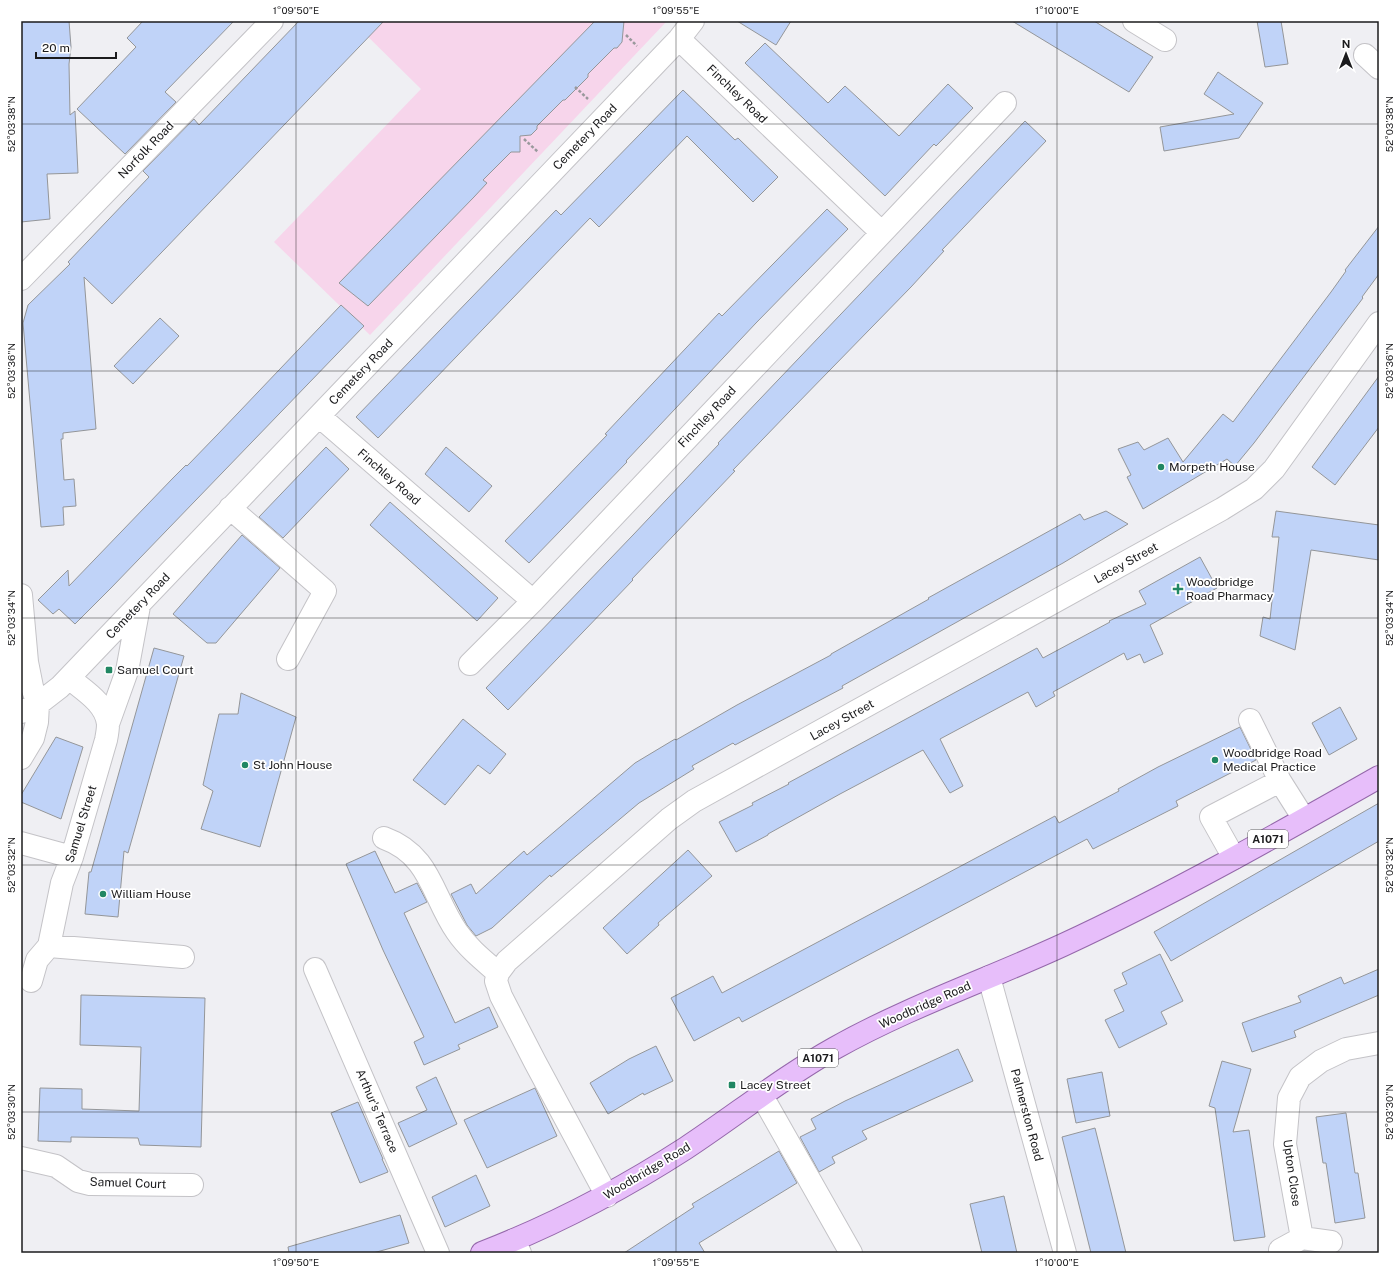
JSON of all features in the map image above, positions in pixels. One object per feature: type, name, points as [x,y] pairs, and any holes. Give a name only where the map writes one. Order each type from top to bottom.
[{"type":"main road","name":"Woodbridge Road","points":[[482,1253],[517,1247],[550,1225],[607,1196],[685,1149],[793,1074],[835,1048],[881,1024],[1063,945],[1157,899],[1379,777]]},
{"type":"street","name":"Norfolk Road","points":[[21,278],[272,21]]},
{"type":"street","name":"Cemetery Road","points":[[29,708],[48,698],[139,606],[230,508],[679,39],[693,21]]},
{"type":"street","points":[[1134,21],[1165,40]]},
{"type":"street","name":"Finchley Road","points":[[679,39],[881,232]]},
{"type":"street","name":"Finchley Road","points":[[470,664],[533,601],[881,232],[1005,103]]},
{"type":"street","name":"Lacey Street","points":[[498,973],[507,961],[663,824],[694,801],[1222,509],[1254,489],[1274,469],[1379,323]]},
{"type":"street","name":"Finchley Road","points":[[319,416],[533,601]]},
{"type":"street","points":[[230,508],[325,591],[288,659]]},
{"type":"street","points":[[21,594],[27,662],[32,687],[29,708],[37,722],[33,738],[21,758]]},
{"type":"street","name":"Samuel Street","points":[[31,981],[37,960],[49,946],[62,883],[72,857],[106,740],[108,724],[128,671],[139,606]]},
{"type":"street","points":[[69,678],[92,697],[99,705],[105,713],[108,724]]},
{"type":"street","points":[[1250,720],[1280,782],[1304,819]]},
{"type":"street","points":[[1234,858],[1211,817],[1280,782]]},
{"type":"street","points":[[384,838],[396,842],[422,866],[456,930],[467,945],[498,973],[496,981],[507,1009],[607,1196]]},
{"type":"street","points":[[21,843],[72,857]]},
{"type":"street","points":[[49,946],[183,957]]},
{"type":"street","name":"Arthur's Terrace","points":[[315,969],[438,1253]]},
{"type":"street","name":"Palmerston Road","points":[[989,977],[1065,1253]]},
{"type":"street","name":"Upton Close","points":[[1302,1238],[1285,1144],[1289,1098],[1300,1077],[1321,1062],[1346,1050],[1379,1043]]},
{"type":"street","points":[[762,1096],[851,1253]]},
{"type":"street","name":"Samuel Court","points":[[21,1158],[56,1166],[78,1181],[90,1184],[192,1185]]},
{"type":"street","points":[[1280,1250],[1302,1238],[1331,1242]]},
{"type":"path","points":[[626,35],[640,49]]},
{"type":"path","points":[[575,87],[590,101]]},
{"type":"path","points":[[524,139],[539,154]]},
{"type":"shaded area","points":[[352,21],[667,21],[370,335],[274,242],[421,89]]},
{"type":"building","points":[[21,21],[69,21],[71,47],[69,64],[70,115],[75,111],[78,173],[47,174],[50,219],[21,222]]},
{"type":"building","points":[[143,21],[234,21],[165,92],[176,102],[125,154],[77,109],[136,47],[127,38]]},
{"type":"building","points":[[299,21],[384,21],[112,304],[84,277],[96,429],[63,433],[63,439],[61,439],[64,480],[74,479],[76,506],[63,507],[64,525],[41,527],[23,323],[28,305],[70,264],[68,262],[149,177],[143,171],[194,119],[199,125]]},
{"type":"building","points":[[595,21],[624,21],[622,42],[617,48],[614,48],[588,74],[588,77],[537,126],[537,129],[531,135],[520,136],[520,152],[511,152],[483,180],[487,183],[368,306],[339,283]]},
{"type":"building","points":[[737,21],[791,21],[776,45]]},
{"type":"building","points":[[1012,21],[1094,21],[1153,57],[1129,92]]},
{"type":"building","points":[[1257,21],[1281,21],[1288,64],[1265,67]]},
{"type":"building","points":[[765,43],[828,103],[845,86],[899,136],[948,84],[973,108],[936,146],[934,144],[885,196],[745,63]]},
{"type":"building","points":[[1218,72],[1263,103],[1239,138],[1164,151],[1160,127],[1234,114],[1204,94]]},
{"type":"building","points":[[683,90],[735,140],[738,138],[778,177],[753,202],[687,136],[599,227],[590,218],[378,438],[356,417],[556,210],[561,215]]},
{"type":"building","points":[[1025,121],[1046,141],[942,250],[944,251],[911,287],[733,470],[735,471],[632,579],[633,580],[508,710],[486,688]]},
{"type":"building","points":[[827,209],[848,229],[756,323],[626,461],[627,462],[529,563],[505,541],[607,435],[605,434],[719,313],[722,316]]},
{"type":"building","points":[[1379,226],[1379,274],[1362,297],[1363,298],[1235,466],[1227,459],[1143,509],[1127,477],[1131,475],[1118,449],[1138,442],[1144,450],[1168,438],[1183,462],[1223,414],[1233,422]]},
{"type":"building","points":[[341,305],[364,326],[75,624],[59,609],[53,614],[38,600],[68,570],[69,586],[173,478],[186,465],[187,466],[218,434]]},
{"type":"building","points":[[160,318],[179,336],[133,384],[114,366]]},
{"type":"building","points":[[1379,376],[1379,427],[1335,485],[1312,467]]},
{"type":"building","points":[[326,447],[349,469],[283,538],[259,517]]},
{"type":"building","points":[[446,447],[492,486],[469,512],[425,474]]},
{"type":"building","points":[[390,502],[498,598],[477,621],[370,525]]},
{"type":"building","points":[[1106,511],[1128,524],[1063,563],[842,686],[843,688],[735,745],[733,743],[692,766],[694,769],[639,803],[551,877],[550,875],[492,928],[476,936],[467,925],[451,894],[471,884],[476,894],[524,851],[527,855],[635,763],[675,739],[676,740],[737,705],[831,655],[929,599],[928,598],[1080,514],[1084,520]]},
{"type":"building","points":[[1276,511],[1379,525],[1379,560],[1311,550],[1295,650],[1260,636],[1263,617],[1270,619],[1279,537],[1272,537]]},
{"type":"building","points":[[242,535],[280,568],[216,643],[207,643],[173,614]]},
{"type":"building","points":[[1200,557],[1217,588],[1150,625],[1163,654],[1144,663],[1140,654],[1127,660],[1124,653],[1053,692],[1055,696],[1036,707],[1028,692],[940,739],[963,786],[950,793],[923,750],[736,852],[719,822],[753,805],[752,803],[789,784],[788,783],[1037,648],[1043,658],[1110,622],[1109,621],[1146,604],[1139,591]]},
{"type":"building","points":[[154,648],[184,656],[128,853],[124,851],[118,917],[85,914],[89,872],[91,872]]},
{"type":"building","name":"St John House","points":[[241,693],[296,717],[260,847],[201,829],[213,791],[203,785],[219,714],[238,714]]},
{"type":"building","points":[[1340,707],[1357,739],[1329,755],[1312,723]]},
{"type":"building","points":[[463,719],[506,754],[490,774],[478,765],[445,805],[413,780]]},
{"type":"building","points":[[1240,727],[1256,760],[1176,801],[1178,806],[1093,849],[1087,839],[742,1022],[739,1017],[694,1041],[671,998],[713,976],[722,993],[1055,816],[1059,823],[1119,791],[1118,789],[1158,767]]},
{"type":"building","points":[[56,737],[83,747],[61,819],[21,802],[21,795]]},
{"type":"building","points":[[1379,803],[1379,841],[1171,961],[1154,932]]},
{"type":"building","points":[[688,850],[712,876],[658,923],[659,925],[627,954],[603,928]]},
{"type":"building","points":[[375,851],[395,893],[417,883],[427,902],[404,913],[455,1023],[489,1007],[498,1027],[458,1045],[460,1049],[424,1065],[414,1042],[424,1037],[383,950],[346,864]]},
{"type":"building","points":[[1160,954],[1183,1001],[1161,1012],[1167,1024],[1119,1048],[1105,1020],[1124,1011],[1114,990],[1127,984],[1122,973]]},
{"type":"building","points":[[1379,969],[1379,995],[1294,1031],[1296,1037],[1252,1052],[1242,1023],[1301,1002],[1298,996],[1341,977],[1344,984]]},
{"type":"building","points":[[81,995],[205,998],[201,1147],[140,1145],[138,1138],[71,1137],[71,1142],[38,1141],[40,1088],[82,1089],[82,1109],[139,1111],[141,1047],[80,1045]]},
{"type":"building","points":[[656,1046],[673,1081],[644,1095],[643,1093],[608,1114],[590,1083],[629,1059]]},
{"type":"building","points":[[958,1049],[973,1081],[862,1131],[867,1139],[832,1157],[835,1163],[819,1172],[800,1137],[816,1129],[811,1119],[845,1101]]},
{"type":"building","points":[[1222,1061],[1251,1069],[1233,1132],[1249,1130],[1265,1237],[1234,1241],[1215,1108],[1209,1106]]},
{"type":"building","points":[[1102,1072],[1110,1116],[1076,1123],[1067,1079]]},
{"type":"building","points":[[436,1077],[457,1124],[409,1147],[398,1123],[427,1110],[416,1087]]},
{"type":"building","points":[[535,1088],[557,1136],[487,1168],[464,1120]]},
{"type":"building","points":[[358,1102],[388,1172],[360,1183],[331,1113]]},
{"type":"building","points":[[1346,1113],[1355,1173],[1358,1173],[1365,1218],[1335,1223],[1326,1163],[1323,1163],[1316,1117]]},
{"type":"building","points":[[1095,1128],[1126,1253],[1091,1253],[1062,1137]]},
{"type":"building","points":[[779,1151],[797,1183],[699,1243],[705,1253],[624,1253],[694,1207],[692,1204]]},
{"type":"building","points":[[476,1175],[490,1206],[445,1227],[432,1197]]},
{"type":"building","points":[[1004,1196],[1017,1253],[982,1253],[970,1204]]},
{"type":"building","points":[[400,1215],[409,1243],[373,1253],[289,1253],[288,1247]]},
{"type":"place","name":"Morpeth House","points":[[1161,467]]},
{"type":"place","name":"Woodbridge Road Pharmacy","points":[[1178,589]]},
{"type":"place","name":"Samuel Court","points":[[109,670]]},
{"type":"place","name":"Woodbridge Road Medical Practice","points":[[1215,760]]},
{"type":"place","name":"St John House","points":[[245,765]]},
{"type":"place","name":"William House","points":[[103,894]]},
{"type":"place","name":"Lacey Street","points":[[732,1085]]}]
